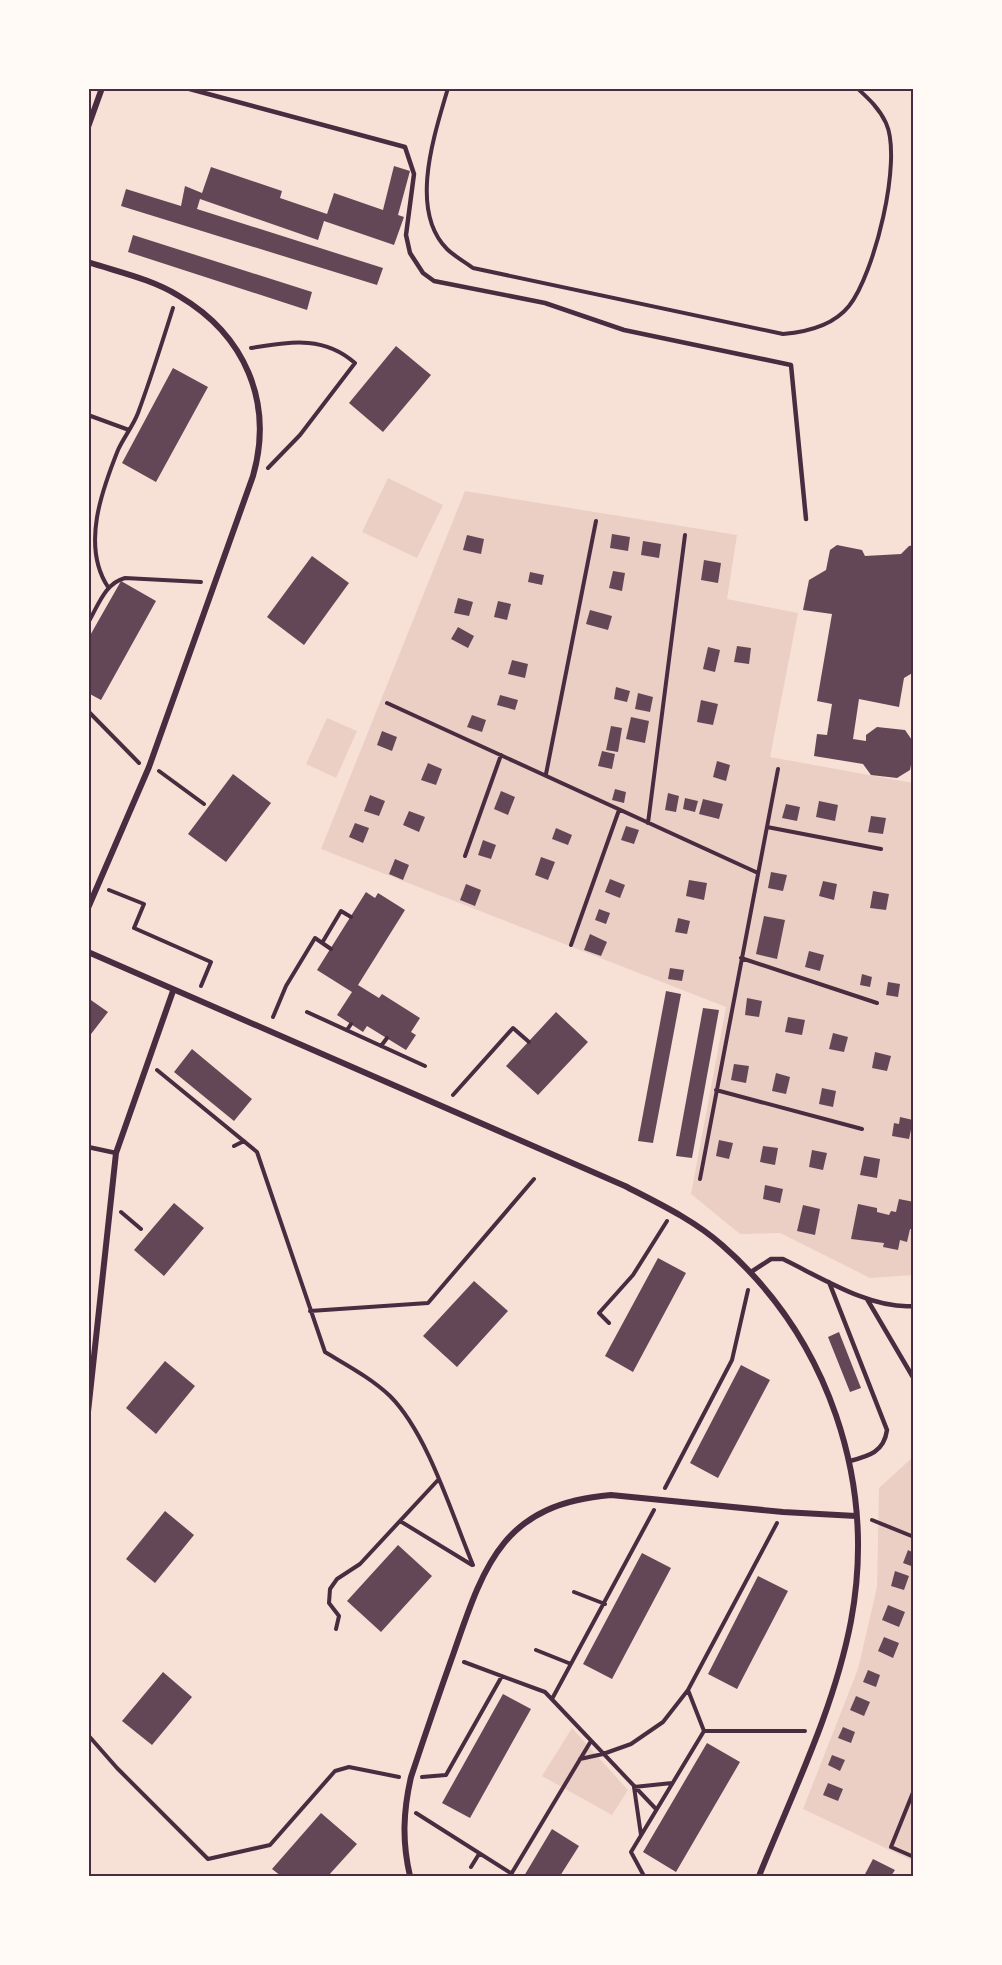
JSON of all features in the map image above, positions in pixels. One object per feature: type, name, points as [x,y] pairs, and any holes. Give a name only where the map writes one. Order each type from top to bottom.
[{"type":"street","points":[[88,127],[102,88]]},
{"type":"street","points":[[88,262],[178,295],[228,338],[242,356],[250,375],[260,415],[261,436],[253,476],[149,767],[88,908]]},
{"type":"street","points":[[88,952],[172,991],[625,1186],[720,1243],[751,1272],[802,1341],[824,1381],[850,1461],[856,1516],[855,1597],[844,1650],[818,1731],[759,1876]]},
{"type":"street","points":[[88,1412],[116,1153],[172,991]]},
{"type":"street","points":[[88,1455],[88,1657]]},
{"type":"street","points":[[410,1876],[403,1833],[404,1807],[411,1778],[484,1571],[516,1529],[534,1516],[556,1505],[572,1500],[611,1495],[783,1512],[856,1516]]},
{"type":"lane","points":[[186,88],[405,147],[414,174],[406,235],[410,253],[423,273],[434,281],[544,303],[624,330],[791,365],[806,519]]},
{"type":"lane","points":[[88,1147],[116,1153]]},
{"type":"lane","points":[[751,1272],[771,1259],[783,1259],[866,1298],[896,1308],[914,1306]]},
{"type":"lane","points":[[830,1282],[887,1430],[886,1440],[874,1454],[850,1461]]},
{"type":"lane","points":[[866,1298],[914,1379]]},
{"type":"path","points":[[448,88],[429,153],[428,204],[434,230],[446,249],[473,268],[783,334],[806,332],[830,322],[849,307],[865,277],[883,223],[891,148],[886,124],[874,103],[857,88]]},
{"type":"path","points":[[108,587],[97,560],[96,526],[103,493],[119,448],[137,416],[174,305]]},
{"type":"path","points":[[251,348],[298,340],[316,342],[332,347],[355,363],[300,435],[268,468]]},
{"type":"path","points":[[88,415],[129,430]]},
{"type":"path","points":[[546,774],[596,521]]},
{"type":"path","points":[[648,823],[685,535]]},
{"type":"path","points":[[88,623],[108,587],[125,578],[205,583]]},
{"type":"path","points":[[387,704],[546,774],[758,873]]},
{"type":"path","points":[[88,711],[140,764]]},
{"type":"path","points":[[465,856],[501,755]]},
{"type":"path","points":[[700,1179],[778,769]]},
{"type":"path","points":[[159,771],[204,804]]},
{"type":"path","points":[[571,945],[619,810]]},
{"type":"path","points":[[767,827],[881,849]]},
{"type":"path","points":[[108,890],[144,904],[134,928],[211,962],[201,986]]},
{"type":"path","points":[[322,943],[341,911],[351,917]]},
{"type":"path","points":[[273,1017],[286,986],[315,938],[331,949]]},
{"type":"path","points":[[741,958],[877,1003]]},
{"type":"path","points":[[307,1012],[425,1066]]},
{"type":"path","points":[[346,1030],[351,1024]]},
{"type":"path","points":[[453,1095],[513,1028],[529,1042]]},
{"type":"path","points":[[381,1046],[387,1038]]},
{"type":"path","points":[[156,1070],[257,1152],[325,1352],[373,1381],[392,1398],[425,1448],[473,1565],[400,1521]]},
{"type":"path","points":[[716,1090],[862,1129]]},
{"type":"path","points":[[234,1146],[244,1141]]},
{"type":"path","points":[[310,1311],[428,1303],[534,1179]]},
{"type":"path","points":[[121,1212],[141,1229]]},
{"type":"path","points":[[609,1323],[599,1313],[633,1275],[668,1221]]},
{"type":"path","points":[[665,1488],[732,1360],[748,1289]]},
{"type":"path","points":[[336,1629],[339,1616],[329,1603],[330,1589],[337,1579],[360,1564],[438,1480]]},
{"type":"path","points":[[552,1699],[654,1510]]},
{"type":"path","points":[[580,1759],[631,1744],[663,1722],[688,1690],[783,1512]]},
{"type":"path","points":[[873,1520],[914,1537]]},
{"type":"path","points":[[574,1592],[605,1604]]},
{"type":"path","points":[[536,1650],[572,1664]]},
{"type":"path","points":[[462,1662],[545,1692],[656,1809]]},
{"type":"path","points":[[422,1777],[446,1775],[502,1676]]},
{"type":"path","points":[[688,1690],[704,1731]]},
{"type":"path","points":[[704,1731],[818,1731]]},
{"type":"path","points":[[644,1876],[632,1852],[704,1731]]},
{"type":"path","points":[[88,1735],[117,1768],[208,1859],[270,1845],[335,1771],[349,1767],[399,1777]]},
{"type":"path","points":[[416,1813],[511,1875],[591,1741]]},
{"type":"path","points":[[634,1787],[672,1783]]},
{"type":"path","points":[[634,1787],[641,1836]]},
{"type":"path","points":[[914,1790],[891,1847],[914,1857]]},
{"type":"path","points":[[471,1867],[479,1854]]},
{"type":"shaded area","points":[[388,478],[443,505],[417,558],[362,532]]},
{"type":"shaded area","points":[[465,491],[737,535],[727,599],[798,613],[770,757],[913,783],[913,1275],[870,1278],[780,1233],[740,1234],[691,1194],[726,1007],[321,849]]},
{"type":"shaded area","points":[[327,718],[357,731],[336,778],[306,764]]},
{"type":"shaded area","points":[[913,1457],[913,1861],[803,1809],[858,1669],[877,1587],[879,1488]]},
{"type":"shaded area","points":[[572,1728],[628,1790],[612,1815],[542,1776]]},
{"type":"building","points":[[394,166],[410,171],[398,215],[404,217],[394,245],[324,221],[318,240],[200,199],[197,209],[383,268],[377,285],[121,206],[126,189],[181,206],[185,186],[202,193],[211,167],[282,191],[280,198],[327,214],[334,193],[383,210]]},
{"type":"building","points":[[133,235],[312,292],[307,310],[128,252]]},
{"type":"building","points":[[396,346],[431,375],[383,432],[349,403]]},
{"type":"building","points":[[173,368],[208,387],[156,482],[122,463]]},
{"type":"building","points":[[612,534],[630,537],[628,551],[610,548]]},
{"type":"building","points":[[467,535],[484,539],[481,554],[463,550]]},
{"type":"building","points":[[643,541],[661,544],[659,558],[641,555]]},
{"type":"building","points":[[837,545],[862,550],[865,556],[901,554],[909,546],[914,545],[914,672],[904,678],[899,707],[859,699],[853,739],[866,741],[866,735],[877,727],[905,730],[914,743],[914,749],[910,770],[897,778],[871,775],[863,764],[814,756],[817,734],[827,735],[832,704],[817,701],[832,614],[803,610],[809,580],[826,570],[830,550]]},
{"type":"building","points":[[312,556],[349,583],[304,645],[267,617]]},
{"type":"building","points":[[704,560],[721,563],[718,583],[701,580]]},
{"type":"building","points":[[613,571],[625,573],[622,591],[609,588]]},
{"type":"building","points":[[530,572],[544,575],[542,585],[528,582]]},
{"type":"building","points":[[121,581],[156,601],[101,700],[88,693],[88,639]]},
{"type":"building","points":[[458,598],[473,602],[469,616],[454,613]]},
{"type":"building","points":[[498,601],[511,604],[507,620],[494,617]]},
{"type":"building","points":[[590,610],[612,616],[608,630],[586,624]]},
{"type":"building","points":[[458,627],[474,636],[468,648],[451,639]]},
{"type":"building","points":[[737,646],[751,648],[749,664],[734,662]]},
{"type":"building","points":[[708,647],[720,650],[715,672],[703,669]]},
{"type":"building","points":[[512,660],[528,664],[525,678],[508,674]]},
{"type":"building","points":[[616,687],[630,691],[627,702],[614,699]]},
{"type":"building","points":[[638,693],[653,697],[650,712],[635,709]]},
{"type":"building","points":[[500,695],[518,700],[515,710],[497,705]]},
{"type":"building","points":[[701,700],[718,704],[713,725],[697,722]]},
{"type":"building","points":[[472,715],[486,720],[482,732],[467,727]]},
{"type":"building","points":[[631,717],[649,721],[645,743],[626,739]]},
{"type":"building","points":[[611,726],[622,728],[618,752],[606,750]]},
{"type":"building","points":[[382,731],[397,737],[392,751],[377,745]]},
{"type":"building","points":[[602,751],[615,754],[612,769],[598,766]]},
{"type":"building","points":[[717,761],[730,765],[726,781],[713,777]]},
{"type":"building","points":[[428,763],[442,769],[436,785],[421,780]]},
{"type":"building","points":[[233,774],[271,803],[226,862],[188,834]]},
{"type":"building","points":[[615,789],[626,792],[624,803],[612,800]]},
{"type":"building","points":[[501,791],[515,797],[508,815],[494,809]]},
{"type":"building","points":[[668,793],[679,796],[676,812],[665,810]]},
{"type":"building","points":[[370,795],[385,801],[379,816],[364,811]]},
{"type":"building","points":[[685,798],[698,801],[695,812],[683,809]]},
{"type":"building","points":[[703,799],[723,804],[719,819],[699,814]]},
{"type":"building","points":[[819,801],[838,805],[835,821],[816,817]]},
{"type":"building","points":[[786,804],[800,807],[797,821],[782,818]]},
{"type":"building","points":[[409,811],[425,817],[419,832],[403,825]]},
{"type":"building","points":[[871,816],[886,818],[883,834],[868,832]]},
{"type":"building","points":[[355,823],[369,828],[363,843],[349,837]]},
{"type":"building","points":[[626,826],[639,830],[634,844],[621,840]]},
{"type":"building","points":[[556,828],[572,835],[568,845],[552,839]]},
{"type":"building","points":[[483,840],[496,845],[491,859],[478,855]]},
{"type":"building","points":[[541,857],[555,862],[548,880],[535,875]]},
{"type":"building","points":[[395,859],[409,865],[403,880],[389,874]]},
{"type":"building","points":[[771,872],[787,875],[783,891],[768,888]]},
{"type":"building","points":[[610,879],[625,885],[620,898],[605,892]]},
{"type":"building","points":[[689,880],[707,883],[704,900],[686,896]]},
{"type":"building","points":[[823,881],[837,884],[834,900],[819,896]]},
{"type":"building","points":[[466,884],[481,890],[475,906],[460,900]]},
{"type":"building","points":[[873,891],[889,894],[886,910],[870,908]]},
{"type":"building","points":[[366,892],[375,898],[378,893],[405,910],[358,985],[379,998],[382,994],[420,1018],[411,1032],[416,1035],[406,1050],[367,1026],[363,1032],[337,1015],[352,992],[317,970]]},
{"type":"building","points":[[599,909],[610,913],[606,924],[595,920]]},
{"type":"building","points":[[764,916],[785,920],[777,959],[756,954]]},
{"type":"building","points":[[678,918],[690,921],[687,934],[675,932]]},
{"type":"building","points":[[590,934],[607,942],[601,956],[584,950]]},
{"type":"building","points":[[809,951],[824,955],[820,971],[805,967]]},
{"type":"building","points":[[670,968],[684,970],[682,981],[668,979]]},
{"type":"building","points":[[862,974],[872,977],[870,987],[860,985]]},
{"type":"building","points":[[888,982],[900,984],[898,997],[886,995]]},
{"type":"building","points":[[666,991],[681,994],[653,1143],[638,1141]]},
{"type":"building","points":[[88,998],[108,1012],[88,1038]]},
{"type":"building","points":[[747,998],[762,1001],[759,1017],[745,1015]]},
{"type":"building","points":[[703,1008],[719,1010],[692,1158],[676,1156]]},
{"type":"building","points":[[556,1012],[588,1042],[538,1095],[506,1066]]},
{"type":"building","points":[[788,1017],[805,1020],[802,1035],[785,1032]]},
{"type":"building","points":[[833,1033],[848,1037],[844,1052],[829,1049]]},
{"type":"building","points":[[192,1049],[252,1099],[234,1121],[174,1072]]},
{"type":"building","points":[[875,1052],[891,1056],[887,1071],[872,1068]]},
{"type":"building","points":[[734,1064],[749,1066],[746,1083],[731,1080]]},
{"type":"building","points":[[776,1073],[790,1077],[786,1094],[772,1091]]},
{"type":"building","points":[[822,1088],[836,1091],[833,1107],[819,1104]]},
{"type":"building","points":[[900,1117],[913,1120],[909,1139],[892,1136],[894,1123],[899,1124]]},
{"type":"building","points":[[719,1140],[733,1143],[729,1159],[716,1156]]},
{"type":"building","points":[[763,1146],[778,1148],[775,1165],[760,1162]]},
{"type":"building","points":[[812,1150],[827,1153],[823,1170],[809,1167]]},
{"type":"building","points":[[864,1156],[880,1159],[877,1178],[860,1175]]},
{"type":"building","points":[[765,1185],[783,1189],[780,1203],[763,1199]]},
{"type":"building","points":[[899,1199],[914,1202],[914,1230],[910,1229],[907,1242],[900,1240],[898,1250],[883,1247],[884,1243],[851,1239],[858,1204],[877,1208],[877,1212],[889,1215],[891,1211],[896,1212]]},
{"type":"building","points":[[174,1203],[204,1228],[164,1276],[134,1250]]},
{"type":"building","points":[[803,1205],[820,1209],[815,1235],[797,1231]]},
{"type":"building","points":[[658,1258],[686,1273],[633,1372],[605,1356]]},
{"type":"building","points":[[474,1281],[508,1311],[457,1367],[423,1336]]},
{"type":"building","points":[[839,1332],[861,1388],[850,1392],[828,1337]]},
{"type":"building","points":[[165,1361],[195,1386],[156,1434],[126,1408]]},
{"type":"building","points":[[741,1365],[770,1380],[718,1478],[690,1463]]},
{"type":"building","points":[[165,1511],[194,1535],[155,1583],[126,1559]]},
{"type":"building","points":[[398,1545],[432,1576],[381,1632],[347,1601]]},
{"type":"building","points":[[908,1550],[914,1553],[914,1567],[903,1563]]},
{"type":"building","points":[[642,1553],[671,1568],[612,1679],[583,1664]]},
{"type":"building","points":[[895,1571],[909,1576],[904,1590],[891,1586]]},
{"type":"building","points":[[758,1576],[788,1591],[737,1689],[708,1674]]},
{"type":"building","points":[[888,1605],[905,1612],[899,1627],[882,1620]]},
{"type":"building","points":[[884,1637],[899,1643],[893,1658],[878,1651]]},
{"type":"building","points":[[868,1670],[880,1675],[876,1687],[863,1682]]},
{"type":"building","points":[[163,1672],[192,1697],[152,1745],[122,1721]]},
{"type":"building","points":[[503,1694],[531,1709],[470,1818],[442,1803]]},
{"type":"building","points":[[856,1696],[870,1702],[864,1716],[850,1710]]},
{"type":"building","points":[[843,1727],[855,1732],[851,1743],[838,1738]]},
{"type":"building","points":[[707,1743],[740,1762],[676,1872],[643,1852]]},
{"type":"building","points":[[832,1755],[845,1760],[840,1771],[828,1765]]},
{"type":"building","points":[[828,1783],[843,1789],[838,1801],[823,1795]]},
{"type":"building","points":[[321,1813],[357,1844],[328,1876],[281,1876],[272,1869]]},
{"type":"building","points":[[552,1829],[579,1846],[560,1876],[524,1876]]},
{"type":"building","points":[[873,1859],[895,1870],[891,1876],[864,1876]]}]
